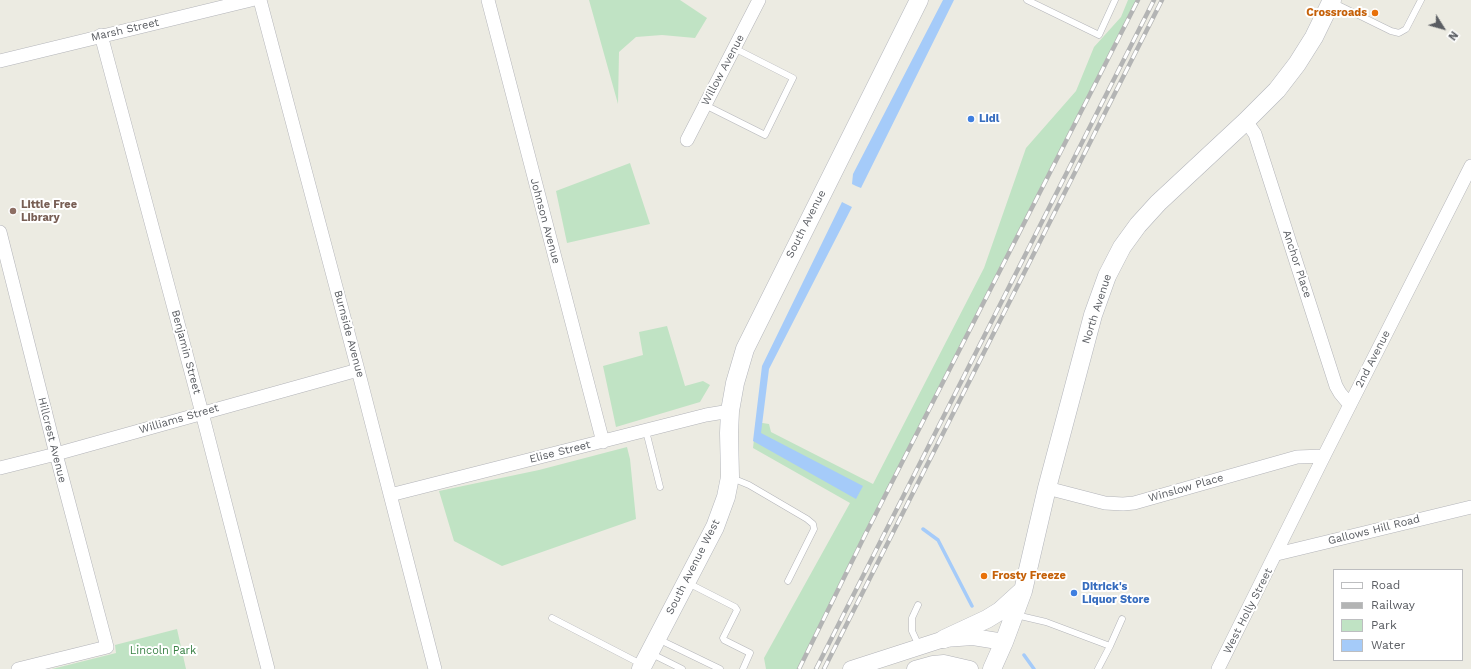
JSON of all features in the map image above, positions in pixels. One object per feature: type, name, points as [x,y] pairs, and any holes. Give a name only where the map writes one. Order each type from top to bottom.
[{"type":"main road","name":"South Avenue","points":[[730,469],[730,411],[735,383],[745,349],[919,0]]},
{"type":"main road","name":"North Avenue","points":[[992,669],[1015,615],[1023,590],[1047,488],[1093,316],[1107,276],[1122,248],[1138,225],[1158,203],[1246,122],[1277,90],[1297,64],[1314,37],[1331,1]]},
{"type":"main road","name":"South Avenue West","points":[[647,656],[715,527],[726,497],[730,469]]},
{"type":"main road","points":[[944,639],[987,619],[1000,611],[1023,590]]},
{"type":"street","name":"Marsh Street","points":[[0,61],[251,0]]},
{"type":"street","name":"Burnside Avenue","points":[[260,0],[436,669]]},
{"type":"street","name":"Johnson Avenue","points":[[488,0],[603,442]]},
{"type":"street","name":"Willow Avenue","points":[[687,140],[759,0]]},
{"type":"street","name":"Benjamin Street","points":[[101,36],[202,413],[268,669]]},
{"type":"street","name":"Anchor Place","points":[[1246,122],[1255,134],[1336,386],[1350,405]]},
{"type":"street","name":"2nd Avenue","points":[[1277,554],[1324,456],[1471,166]]},
{"type":"street","name":"Hillcrest Avenue","points":[[0,232],[107,647],[18,669]]},
{"type":"street","name":"Williams Street","points":[[0,468],[56,454],[358,370]]},
{"type":"street","name":"Elise Street","points":[[390,495],[706,415],[730,411]]},
{"type":"street","name":"Winslow Place","points":[[1047,488],[1106,503],[1134,503],[1297,457],[1324,456]]},
{"type":"street","name":"Gallows Hill Road","points":[[1277,554],[1471,507]]},
{"type":"street","name":"West Holly Street","points":[[1218,669],[1277,554]]},
{"type":"street","points":[[851,669],[944,639],[973,637],[1004,642]]},
{"type":"street","points":[[915,669],[933,664],[944,663],[970,669]]},
{"type":"lane","points":[[1027,0],[1099,35],[1116,0]]},
{"type":"lane","points":[[1331,1],[1391,31],[1399,33],[1406,29],[1421,0]]},
{"type":"lane","points":[[705,105],[765,135],[793,78],[734,48]]},
{"type":"lane","points":[[646,430],[660,488]]},
{"type":"lane","points":[[730,469],[749,485],[806,518],[813,524],[814,529],[788,581]]},
{"type":"lane","points":[[686,582],[735,607],[737,610],[723,638],[724,640],[750,653],[743,669]]},
{"type":"lane","points":[[918,605],[912,618],[912,631],[919,647]]},
{"type":"lane","points":[[1015,615],[1046,622],[1110,646]]},
{"type":"lane","points":[[552,618],[682,669]]},
{"type":"lane","points":[[1098,669],[1122,619]]},
{"type":"lane","points":[[647,656],[720,669]]},
{"type":"green space","points":[[589,0],[680,0],[707,18],[695,38],[662,35],[636,37],[619,52],[618,104]]},
{"type":"green space","points":[[1128,0],[1137,0],[799,669],[766,669],[764,658],[850,503],[753,448],[756,422],[769,424],[771,432],[873,484],[984,268],[1026,148],[1076,91],[1094,47],[1121,17]]},
{"type":"green space","points":[[630,163],[650,224],[567,243],[556,191]]},
{"type":"green space","points":[[667,326],[685,386],[703,381],[710,385],[700,402],[616,427],[603,366],[643,355],[639,332]]},
{"type":"green space","points":[[627,447],[630,459],[636,519],[502,566],[454,541],[439,491],[539,470]]},
{"type":"green space","name":"Lincoln Park","points":[[177,629],[186,669],[52,669],[116,653],[115,645]]},
{"type":"water","points":[[943,0],[954,0],[861,188],[856,186],[852,184],[853,174]]},
{"type":"water","points":[[842,202],[852,207],[769,369],[761,433],[863,486],[856,499],[753,441],[762,366]]},
{"type":"waterway","points":[[923,529],[938,540],[972,606]]},
{"type":"waterway","points":[[1024,655],[1034,669]]},
{"type":"railway","points":[[799,669],[865,535],[1138,0]]},
{"type":"railway","points":[[816,669],[1154,0]]},
{"type":"railway","points":[[824,669],[1162,0]]},
{"type":"place","name":"Crossroads","points":[[1375,13]]},
{"type":"place","name":"Lidl","points":[[971,119]]},
{"type":"place","name":"Little Free Library","points":[[13,211]]},
{"type":"place","name":"Frosty Freeze","points":[[984,576]]},
{"type":"place","name":"Ditrick's Liquor Store","points":[[1074,593]]}]
